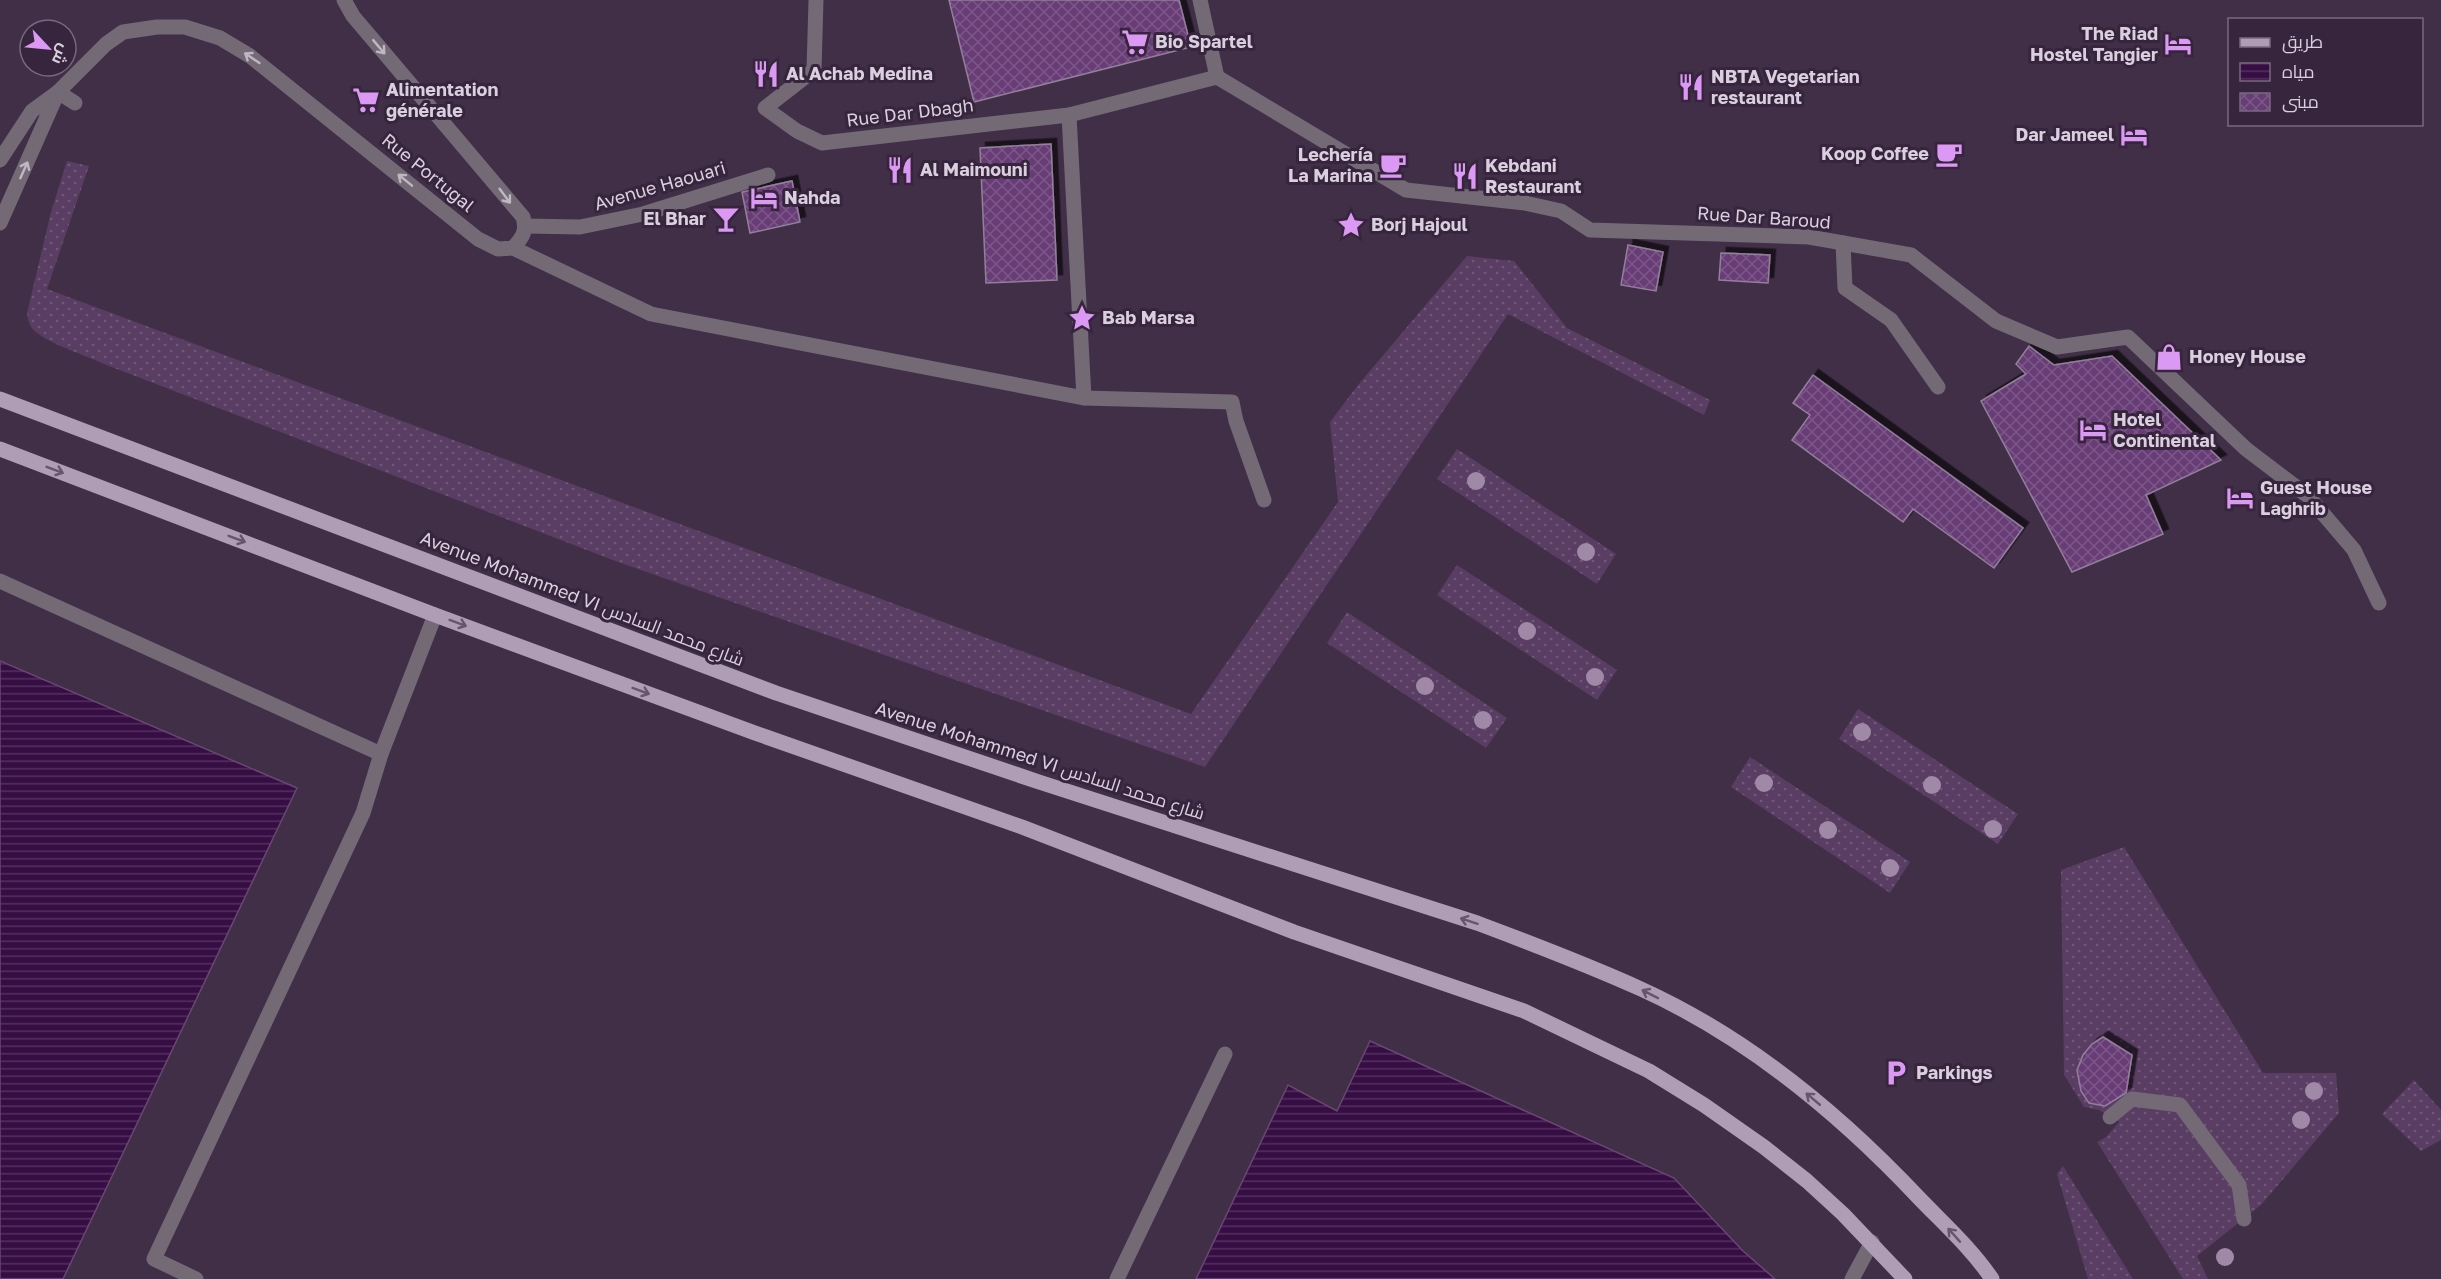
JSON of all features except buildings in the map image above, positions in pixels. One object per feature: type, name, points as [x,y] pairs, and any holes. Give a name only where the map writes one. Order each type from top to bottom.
[{"type":"main road","name":"Avenue Mohammed VI شارع محمد السادس","points":[[0,399],[776,693],[1039,782],[1477,923],[1549,950],[1643,990],[1743,1047],[1808,1095],[1884,1161],[1992,1279]]},
{"type":"main road","points":[[0,449],[435,615],[766,737],[1022,827],[1294,932],[1524,1011],[1649,1071],[1704,1105],[1764,1147],[1808,1181],[1872,1242],[1905,1279]]},
{"type":"street","name":"Rue Portugal","points":[[344,0],[353,16],[523,217],[525,226]]},
{"type":"street","name":"Rue Dar Dbagh","points":[[816,0],[814,70],[765,108],[797,131],[822,143],[1069,115],[1217,77]]},
{"type":"street","points":[[1200,0],[1217,77]]},
{"type":"street","name":"Rue Portugal","points":[[58,92],[106,44],[123,32],[157,27],[185,27],[220,38],[274,74],[478,239],[498,249],[513,248],[651,314],[1084,398],[1232,402],[1236,421],[1264,500]]},
{"type":"street","name":"Rue Dar Baroud","points":[[1217,77],[1406,190],[1525,202],[1561,211],[1590,230],[1809,237],[1911,255],[1996,321],[2057,347],[2128,337],[2246,449],[2308,496],[2354,550],[2379,603]]},
{"type":"street","points":[[58,92],[75,103]]},
{"type":"street","points":[[0,160],[32,111],[58,92]]},
{"type":"street","points":[[0,223],[58,92]]},
{"type":"street","points":[[1069,115],[1084,398]]},
{"type":"street","name":"Avenue Haouari","points":[[525,226],[580,227],[643,214],[768,175]]},
{"type":"street","points":[[513,248],[524,235],[525,226]]},
{"type":"street","points":[[1843,243],[1845,288],[1891,320],[1938,387]]},
{"type":"street","points":[[0,581],[381,754]]},
{"type":"street","points":[[196,1279],[154,1259],[363,813],[381,754],[435,615]]},
{"type":"street","points":[[1118,1279],[1225,1054]]},
{"type":"street","points":[[2110,1117],[2132,1099],[2180,1105],[2239,1185],[2244,1219]]},
{"type":"street","points":[[1852,1279],[1872,1242]]},
{"type":"shaded area","points":[[67,161],[89,166],[47,289],[1191,714],[1338,502],[1330,422],[1358,385],[1467,256],[1514,261],[1567,328],[1710,400],[1704,415],[1508,314],[1205,767],[618,562],[104,364],[53,342],[33,329],[27,313],[51,212]]},
{"type":"shaded area","points":[[1457,449],[1616,554],[1597,584],[1437,479]]},
{"type":"shaded area","points":[[1457,565],[1617,670],[1597,700],[1437,595]]},
{"type":"shaded area","points":[[1347,612],[1507,718],[1486,748],[1327,643]]},
{"type":"shaded area","points":[[1858,709],[2018,814],[1998,844],[1839,739]]},
{"type":"shaded area","points":[[1750,757],[1910,862],[1890,893],[1731,787]]},
{"type":"shaded area","points":[[2124,847],[2263,1073],[2336,1073],[2339,1113],[2261,1205],[2197,1256],[2208,1279],[2183,1279],[2097,1142],[2106,1137],[2119,1122],[2099,1110],[2084,1107],[2064,1075],[2061,870]]},
{"type":"shaded area","points":[[2414,1080],[2441,1110],[2441,1140],[2421,1151],[2382,1114]]},
{"type":"shaded area","points":[[2063,1166],[2133,1279],[2088,1279],[2057,1174]]},
{"type":"water","points":[[0,661],[297,788],[63,1279],[0,1279]]},
{"type":"water","points":[[1370,1041],[1674,1178],[1743,1251],[1775,1279],[1196,1279],[1288,1085],[1337,1111]]},
{"type":"place","name":"Bio Spartel","points":[[1135,42]]},
{"type":"place","name":"The Riad Hostel Tangier","points":[[2178,44]]},
{"type":"place","name":"Al Achab Medina","points":[[766,74]]},
{"type":"place","name":"NBTA Vegetarian restaurant","points":[[1691,87]]},
{"type":"place","name":"Alimentation générale","points":[[366,100]]},
{"type":"place","name":"Dar Jameel","points":[[2134,135]]},
{"type":"place","name":"Koop Coffee","points":[[1949,154]]},
{"type":"place","name":"Lechería La Marina","points":[[1393,165]]},
{"type":"place","name":"Al Maimouni","points":[[900,170]]},
{"type":"place","name":"Kebdani Restaurant","points":[[1465,176]]},
{"type":"place","name":"Nahda","points":[[764,198]]},
{"type":"place","name":"El Bhar","points":[[726,219]]},
{"type":"place","name":"Borj Hajoul","points":[[1351,225]]},
{"type":"place","name":"Bab Marsa","points":[[1082,318]]},
{"type":"place","name":"Honey House","points":[[2169,357]]},
{"type":"place","name":"Hotel Continental","points":[[2093,430]]},
{"type":"place","name":"Guest House Laghrib","points":[[2240,498]]},
{"type":"place","name":"Parkings","points":[[1896,1073]]}]
